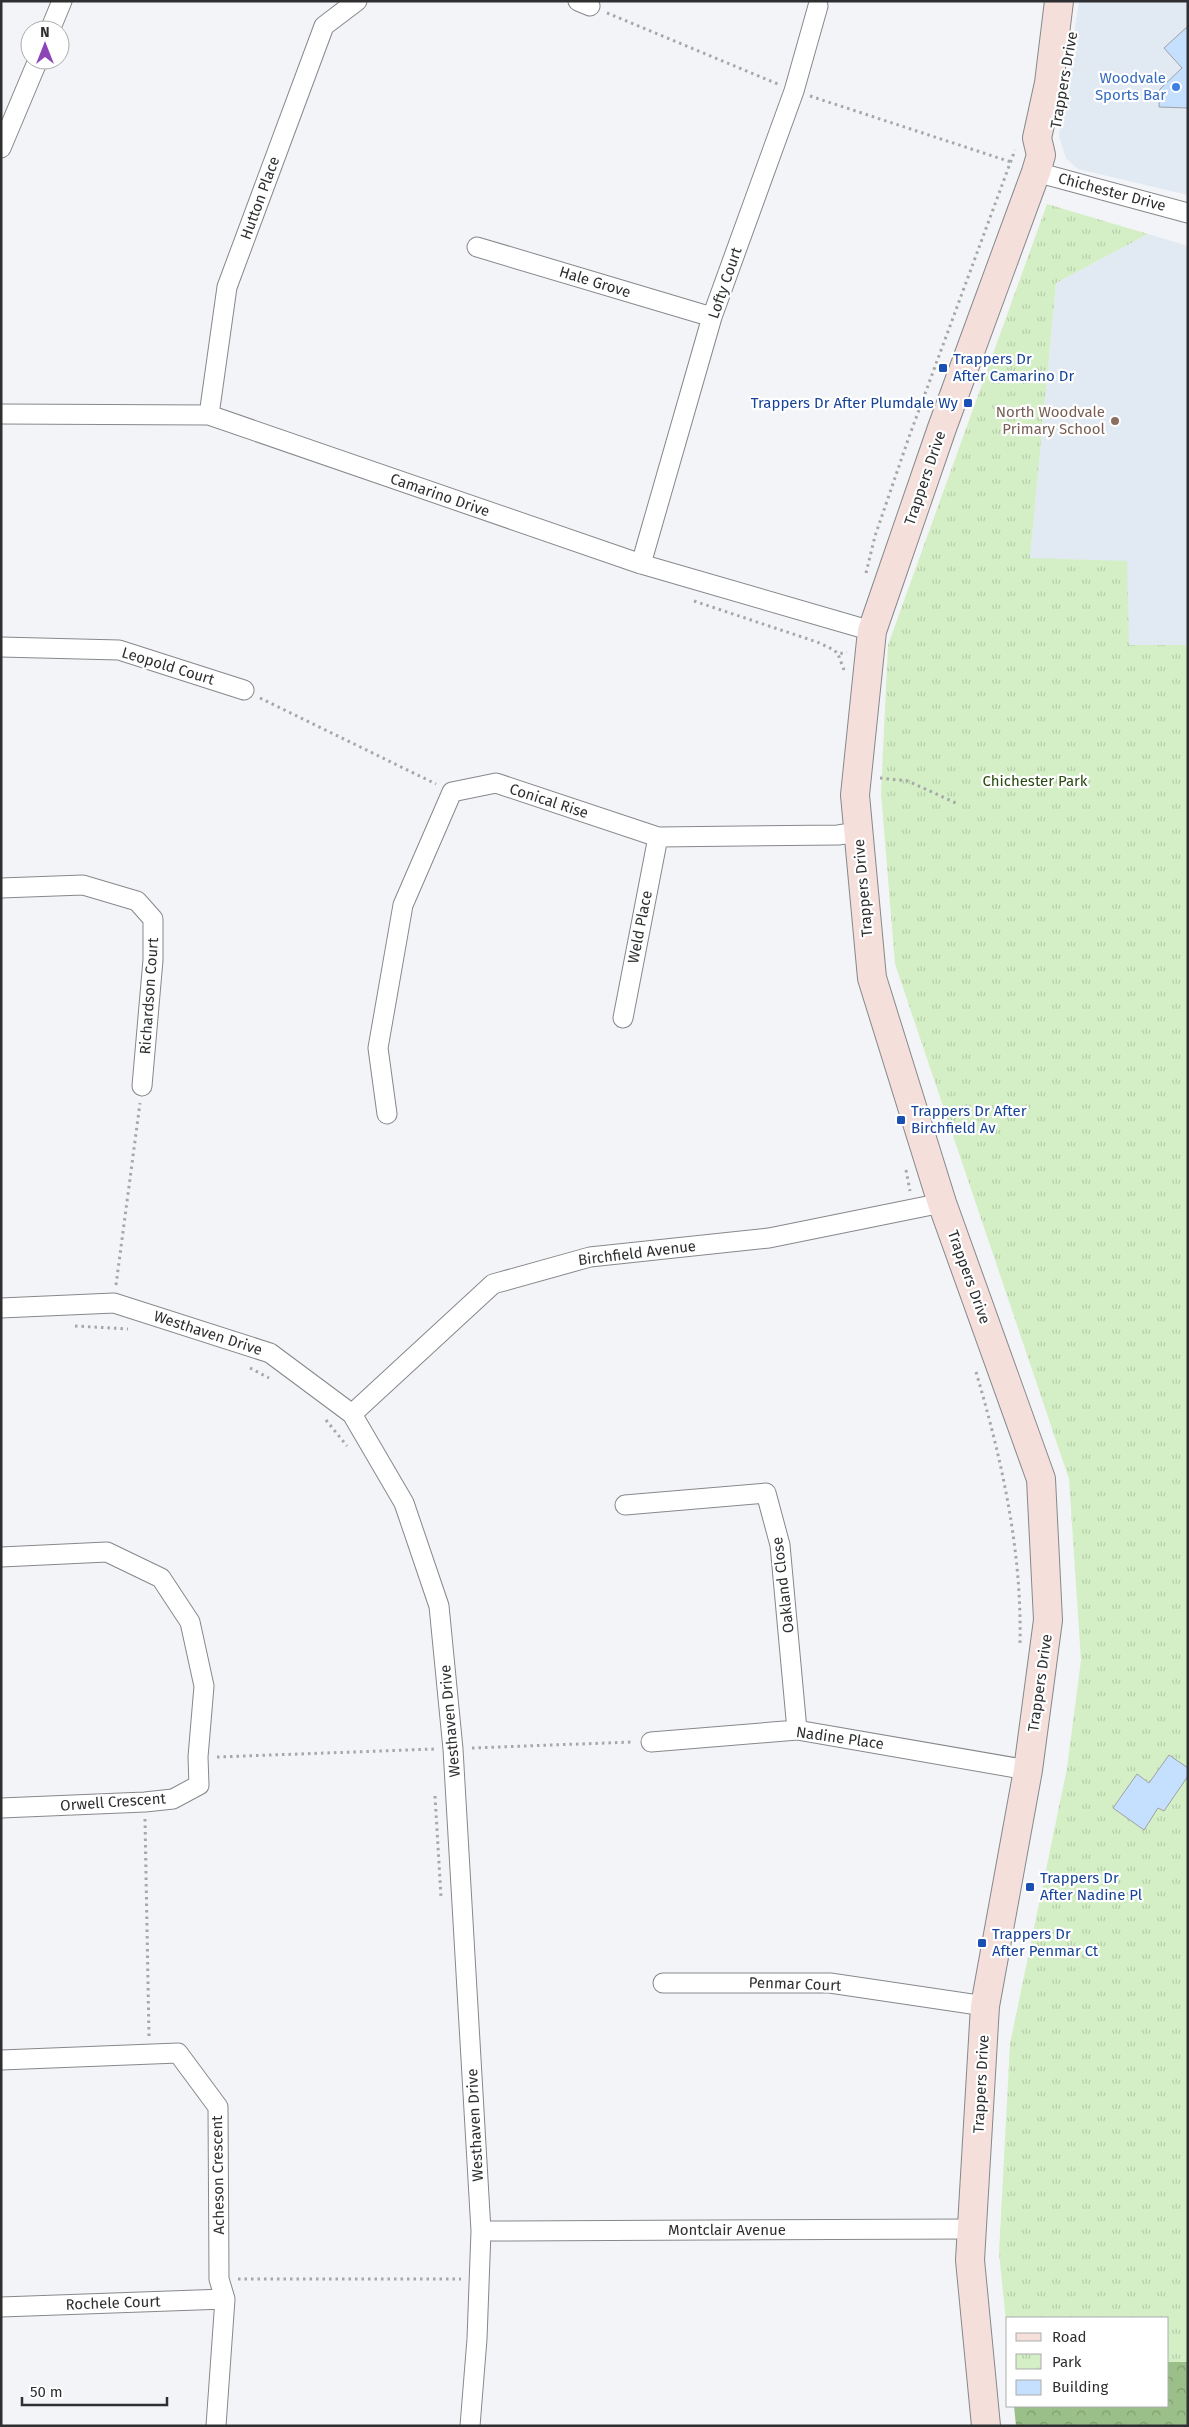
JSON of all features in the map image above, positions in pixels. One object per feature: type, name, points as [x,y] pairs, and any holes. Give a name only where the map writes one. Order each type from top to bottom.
[{"type":"main road","name":"Trappers Drive","points":[[1038,164],[1038,138],[1051,75],[1059,1]]},
{"type":"main road","name":"Trappers Drive","points":[[986,2426],[970,2260],[985,2006],[1028,1770],[1048,1620],[1041,1479],[942,1202],[872,978],[855,795],[872,631],[942,428],[1038,164],[1053,140],[1068,63],[1076,1]]},
{"type":"street","points":[[54,20],[62,1]]},
{"type":"street","name":"Hutton Place","points":[[208,415],[228,287],[324,26],[357,1]]},
{"type":"street","name":"Lofty Court","points":[[641,564],[712,317],[794,91],[818,6]]},
{"type":"street","points":[[1,148],[34,70]]},
{"type":"street","name":"Chichester Drive","points":[[1038,164],[1188,213]]},
{"type":"street","name":"Hale Grove","points":[[477,247],[712,317]]},
{"type":"street","name":"Camarino Drive","points":[[1,414],[208,415],[641,564],[872,631]]},
{"type":"street","name":"Leopold Court","points":[[1,647],[119,650],[244,690]]},
{"type":"street","name":"Conical Rise","points":[[452,792],[496,783],[658,837],[838,835],[858,832]]},
{"type":"street","points":[[387,1114],[378,1048],[403,905],[452,792]]},
{"type":"street","name":"Weld Place","points":[[623,1018],[658,837]]},
{"type":"street","name":"Richardson Court","points":[[1,888],[83,885],[138,901],[153,919],[153,960],[142,1086]]},
{"type":"street","name":"Birchfield Avenue","points":[[352,1414],[493,1284],[590,1257],[769,1238],[942,1202]]},
{"type":"street","name":"Westhaven Drive","points":[[1,1308],[114,1303],[270,1353],[352,1414],[404,1503],[439,1606],[453,1749],[482,2231],[477,2339],[470,2426]]},
{"type":"street","name":"Oakland Close","points":[[625,1505],[766,1493],[780,1545],[797,1730]]},
{"type":"street","name":"Orwell Crescent","points":[[1,1557],[107,1552],[161,1578],[190,1622],[204,1686],[198,1758],[199,1785],[173,1799],[145,1802],[1,1808]]},
{"type":"street","name":"Nadine Place","points":[[651,1742],[797,1730],[1028,1770]]},
{"type":"street","name":"Penmar Court","points":[[663,1983],[830,1983],[985,2006]]},
{"type":"street","name":"Acheson Crescent","points":[[1,2060],[150,2056],[178,2053],[218,2107],[220,2279],[225,2299],[216,2426]]},
{"type":"street","name":"Montclair Avenue","points":[[482,2231],[972,2229]]},
{"type":"street","name":"Rochele Court","points":[[1,2307],[225,2299]]},
{"type":"path","points":[[686,598],[817,642],[838,654]]},
{"type":"path","points":[[244,690],[452,792]]},
{"type":"path","points":[[877,778],[908,780],[958,804]]},
{"type":"path","points":[[114,1303],[142,1086]]},
{"type":"path","points":[[70,1326],[134,1329]]},
{"type":"path","points":[[242,1364],[274,1380]]},
{"type":"path","points":[[318,1414],[326,1420],[351,1451]]},
{"type":"path","points":[[433,1739],[434,1759]]},
{"type":"path","points":[[198,1758],[651,1742]]},
{"type":"path","points":[[435,1789],[441,1907]]},
{"type":"path","points":[[145,1802],[150,2056]]},
{"type":"path","points":[[220,2279],[464,2279],[464,2287]]},
{"type":"shaded area","points":[[1079,1],[1188,1],[1188,195],[1078,169],[1066,158],[1059,136]]},
{"type":"shaded area","name":"North Woodvale Primary School","points":[[1148,234],[1188,246],[1188,645],[1129,645],[1030,558],[1056,283]]},
{"type":"green space","name":"Chichester Park","points":[[1047,204],[1148,234],[1056,283],[1030,558],[1127,561],[1129,645],[1188,645],[1188,2362],[1169,2362],[1169,2317],[1006,2317],[1006,2321],[999,2253],[1010,2044],[1067,1768],[1081,1660],[1069,1479],[895,964],[881,793],[888,645]]},
{"type":"green space","points":[[1169,2362],[1188,2362],[1188,2426],[1016,2426],[1014,2407],[1169,2407]]},
{"type":"building","points":[[1188,26],[1188,108],[1159,107],[1160,89],[1182,68],[1164,48]]},
{"type":"building","points":[[1169,1755],[1188,1768],[1188,1776],[1164,1811],[1158,1808],[1144,1830],[1113,1808],[1137,1774],[1149,1783]]},
{"type":"place","name":"Woodvale Sports Bar","points":[[1176,87]]},
{"type":"place","name":"Trappers Dr After Camarino Dr","points":[[943,368]]},
{"type":"place","name":"Trappers Dr After Plumdale Wy","points":[[968,403]]},
{"type":"place","name":"North Woodvale Primary School","points":[[1115,421]]},
{"type":"place","name":"Trappers Dr After Birchfield Av","points":[[901,1120]]},
{"type":"place","name":"Trappers Dr After Nadine Pl","points":[[1030,1887]]},
{"type":"place","name":"Trappers Dr After Penmar Ct","points":[[982,1943]]}]
